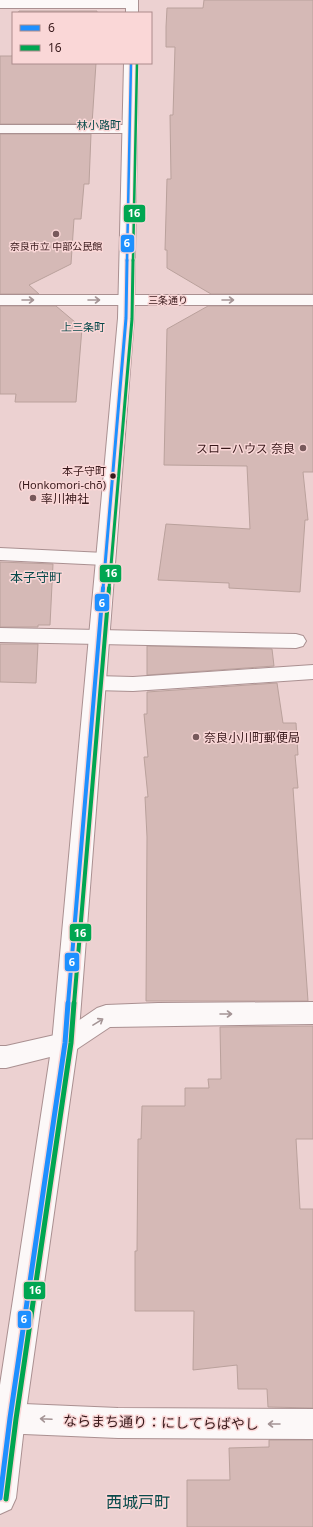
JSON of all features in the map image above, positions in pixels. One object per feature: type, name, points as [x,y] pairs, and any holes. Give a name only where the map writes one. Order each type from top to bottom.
[{"type":"street","points":[[0,4],[132,6]]},
{"type":"street","points":[[0,1498],[5,1418],[65,1043],[126,300],[131,64]]},
{"type":"street","points":[[0,129],[130,129]]},
{"type":"street","name":"三条通り","points":[[0,300],[313,300]]},
{"type":"street","points":[[0,554],[105,559]]},
{"type":"street","points":[[0,635],[296,641]]},
{"type":"street","points":[[95,683],[133,684],[313,672]]},
{"type":"street","points":[[0,1057],[6,1057],[65,1043],[106,1016],[158,1014],[313,1013]]},
{"type":"street","name":"ならまち通り：にしてらばやし","points":[[5,1418],[118,1423],[313,1424]]},
{"type":"building","points":[[204,0],[313,0],[313,294],[211,294],[167,268],[167,250],[165,250],[167,179],[171,179],[170,115],[173,115],[175,47],[166,47],[167,8],[203,8]]},
{"type":"building","points":[[19,11],[97,11],[97,12]]},
{"type":"building","points":[[0,56],[12,56],[12,64],[96,64],[92,124],[0,124]]},
{"type":"building","points":[[0,134],[91,134],[89,184],[84,184],[81,219],[74,219],[71,264],[29,285],[39,294],[0,294]]},
{"type":"building","points":[[0,306],[56,306],[82,328],[76,402],[15,402],[16,394],[0,394]]},
{"type":"building","points":[[208,306],[313,306],[313,472],[303,472],[308,520],[305,520],[300,592],[229,588],[229,583],[158,580],[166,524],[250,529],[247,466],[164,465],[167,329]]},
{"type":"building","points":[[0,562],[53,564],[50,625],[38,625],[38,627],[0,627]]},
{"type":"building","points":[[0,644],[38,644],[36,683],[0,682]]},
{"type":"building","points":[[147,646],[272,649],[274,666],[147,675]]},
{"type":"building","points":[[277,683],[283,723],[296,723],[298,755],[295,755],[298,788],[293,788],[308,1001],[146,1001],[147,837],[145,797],[148,797],[144,757],[148,757],[144,714],[147,714],[147,692]]},
{"type":"building","points":[[313,1026],[313,1139],[296,1139],[300,1209],[313,1209],[313,1408],[268,1407],[267,1389],[238,1389],[237,1365],[193,1370],[194,1311],[135,1311],[138,1139],[141,1139],[142,1106],[185,1106],[185,1088],[209,1088],[208,1079],[221,1079],[220,1027]]},
{"type":"building","points":[[269,1440],[313,1440],[313,1527],[187,1527],[187,1480],[230,1480],[229,1448],[269,1447]]},
{"type":"transit line","name":"6","points":[[0,1498],[10,1418],[65,1043],[126,318],[131,64]]},
{"type":"transit line","name":"16","points":[[6,1499],[16,1419],[71,1043],[132,319],[137,64]]},
{"type":"place","name":"奈良市立 中部公民館","points":[[56,234]]},
{"type":"place","name":"スローハウス 奈良","points":[[303,448]]},
{"type":"place","name":"本子守町 (Honkomori-chō)","points":[[113,476]]},
{"type":"place","name":"率川神社","points":[[33,498]]},
{"type":"place","name":"奈良小川町郵便局","points":[[196,737]]},
{"type":"district","name":"林小路町","points":[[99,124]]},
{"type":"district","name":"上三条町","points":[[83,326]]},
{"type":"district","name":"本子守町","points":[[36,577]]},
{"type":"district","name":"西城戸町","points":[[138,1502]]}]
